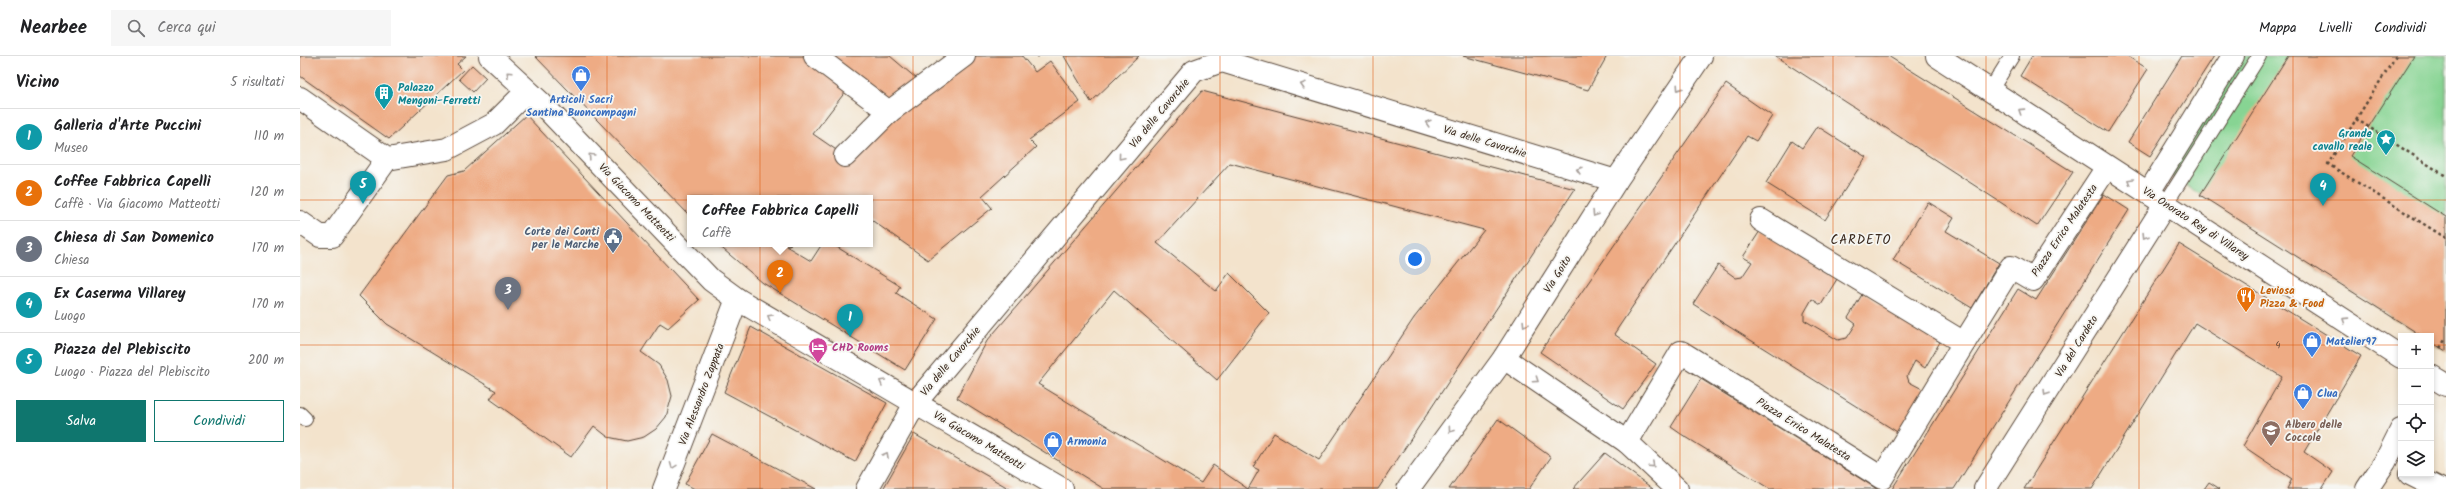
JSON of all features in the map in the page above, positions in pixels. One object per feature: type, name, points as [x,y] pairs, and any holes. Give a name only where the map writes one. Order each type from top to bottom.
[{"type":"street","name":"Via Giacomo Matteotti","points":[[490,56],[527,91],[711,280],[737,299],[916,402],[1062,489]]},
{"type":"street","points":[[814,56],[889,112]]},
{"type":"street","points":[[845,156],[889,112],[964,56]]},
{"type":"street","name":"Via Goito","points":[[1408,489],[1504,358],[1616,181],[1701,56]]},
{"type":"street","name":"Via Onorato Rey di Villarey","points":[[1937,56],[2398,355]]},
{"type":"street","name":"Via del Cardeto","points":[[1985,489],[2158,198],[2234,56]]},
{"type":"street","name":"Via delle Cavorchie","points":[[867,489],[916,402],[1194,70],[1222,60],[1616,181]]},
{"type":"street","points":[[300,98],[387,159],[447,149],[494,124],[527,91]]},
{"type":"street","points":[[300,222],[320,236],[332,236],[387,159]]},
{"type":"street","name":"Piazza Errico Malatesta","points":[[1627,442],[1680,352],[1882,478],[2011,267],[2033,280],[2107,167]]},
{"type":"street","points":[[1761,220],[1964,343]]},
{"type":"street","name":"Via Alessandro Zappata","points":[[664,489],[737,299]]},
{"type":"street","points":[[1504,358],[1627,442],[1677,489]]},
{"type":"street","points":[[2434,378],[2446,385]]},
{"type":"street","points":[[2367,489],[2393,466],[2399,441]]},
{"type":"street","points":[[2416,477],[2440,489]]},
{"type":"lane","points":[[1990,91],[2012,56]]},
{"type":"lane","points":[[2158,198],[2259,56]]},
{"type":"path","points":[[2396,56],[2328,164],[2446,238]]},
{"type":"path","points":[[2356,119],[2446,176]]},
{"type":"green space","points":[[2237,56],[2446,56],[2446,351],[2434,344],[2434,333],[2417,333],[2165,172]]},
{"type":"building","name":"Palazzo Mengoni-Ferretti","points":[[300,56],[466,56],[457,64],[463,70],[389,139],[300,76]]},
{"type":"building","points":[[535,56],[805,56],[849,87],[813,134],[845,156],[946,75],[976,56],[1022,56],[1035,72],[1050,61],[1080,102],[1029,140],[1036,147],[982,196],[992,208],[928,260],[873,221],[873,195],[687,195],[687,213]]},
{"type":"building","points":[[824,56],[890,56],[917,79],[890,106]]},
{"type":"building","points":[[1064,56],[1139,56],[1091,102]]},
{"type":"building","points":[[1463,56],[1607,56],[1588,90]]},
{"type":"building","points":[[1775,56],[1888,56],[2073,172],[2037,226]]},
{"type":"building","points":[[2032,56],[2127,56],[2148,69],[2108,132],[2020,76]]},
{"type":"building","points":[[2182,56],[2214,56],[2150,156],[2128,142]]},
{"type":"building","points":[[2288,56],[2414,56],[2350,156],[2446,217],[2446,351],[2434,344],[2434,333],[2417,333],[2200,195]]},
{"type":"building","points":[[472,65],[486,78],[473,92],[459,79]]},
{"type":"building","points":[[1726,84],[1772,116],[1756,141],[1747,136],[1614,334],[1656,364],[1623,409],[1540,352]]},
{"type":"building","points":[[1202,91],[1575,189],[1378,489],[1248,489],[1104,489],[957,398],[987,341]],"holes":[[[1230,163],[1484,230],[1414,318],[1319,460],[1274,433],[1253,467],[1259,470],[1248,489],[1213,465],[1201,483],[1038,384],[1114,290],[1217,380],[1269,313],[1229,273],[1216,291],[1157,243]]]},
{"type":"building","points":[[526,115],[699,300],[668,328],[660,323],[641,352],[659,365],[668,380],[672,396],[666,417],[656,429],[644,437],[627,441],[608,437],[594,426],[571,457],[490,399],[496,391],[387,324],[359,296],[448,175],[464,171]]},
{"type":"building","points":[[1817,126],[1866,157],[1825,220],[1766,183],[1792,141],[1802,148]]},
{"type":"building","points":[[2104,194],[2129,210],[1954,489],[1892,489],[2018,289],[2036,300]]},
{"type":"building","points":[[1928,202],[1954,218],[1946,231],[1999,263],[1972,308],[1893,260]]},
{"type":"building","points":[[1760,231],[1837,279],[1821,305],[1812,299],[1804,313],[1804,320],[1838,340],[1847,338],[1856,324],[1848,318],[1863,293],[1940,342],[1925,368],[1915,361],[1907,376],[1909,382],[1928,392],[1902,435],[1693,304],[1718,265],[1736,278],[1742,277],[1752,262],[1743,257]]},
{"type":"building","points":[[2179,244],[2361,356],[2304,452],[2333,472],[2322,489],[2287,489],[2292,479],[2243,446],[2282,377],[2195,323],[2092,489],[2024,489]]},
{"type":"building","points":[[721,247],[788,247],[811,261],[820,247],[837,247],[900,286],[896,293],[937,319],[905,370],[763,283]]},
{"type":"building","points":[[751,327],[887,403],[855,462],[724,392]]},
{"type":"building","points":[[1701,379],[1877,489],[1770,489],[1681,434],[1671,427]]},
{"type":"building","points":[[1498,419],[1551,457],[1529,489],[1449,489]]},
{"type":"building","points":[[712,434],[816,489],[695,489],[685,484]]},
{"type":"building","points":[[914,434],[1010,489],[883,489]]},
{"type":"building","points":[[1605,453],[1653,489],[1573,489]]},
{"type":"building","points":[[2209,482],[2220,489],[2204,489]]},
{"type":"place","name":"Articoli Sacri Santina Buoncompagni","points":[[581,92]]},
{"type":"place","name":"Palazzo Mengoni-Ferretti","points":[[384,110]]},
{"type":"place","name":"Grande cavallo reale","points":[[2386,156]]},
{"type":"place","name":"Piazza del Plebiscito","points":[[363,204]]},
{"type":"place","name":"Ex Caserma Villarey","points":[[2323,206]]},
{"type":"place","name":"Corte dei Conti per le Marche","points":[[613,254]]},
{"type":"place","name":"Coffee Fabbrica Capelli","points":[[780,293]]},
{"type":"place","name":"Chiesa di San Domenico","points":[[508,310]]},
{"type":"place","name":"Leviosa Pizza & Food","points":[[2246,313]]},
{"type":"place","name":"Galleria d'Arte Puccini","points":[[850,337]]},
{"type":"place","name":"Matelier97","points":[[2312,358]]},
{"type":"place","name":"CHD Rooms","points":[[818,364]]},
{"type":"place","name":"Clua","points":[[2303,410]]},
{"type":"place","name":"Albero delle Coccole","points":[[2271,447]]},
{"type":"place","name":"Armonia","points":[[1053,458]]},
{"type":"district","name":"CARDETO","points":[[1861,239]]}]
